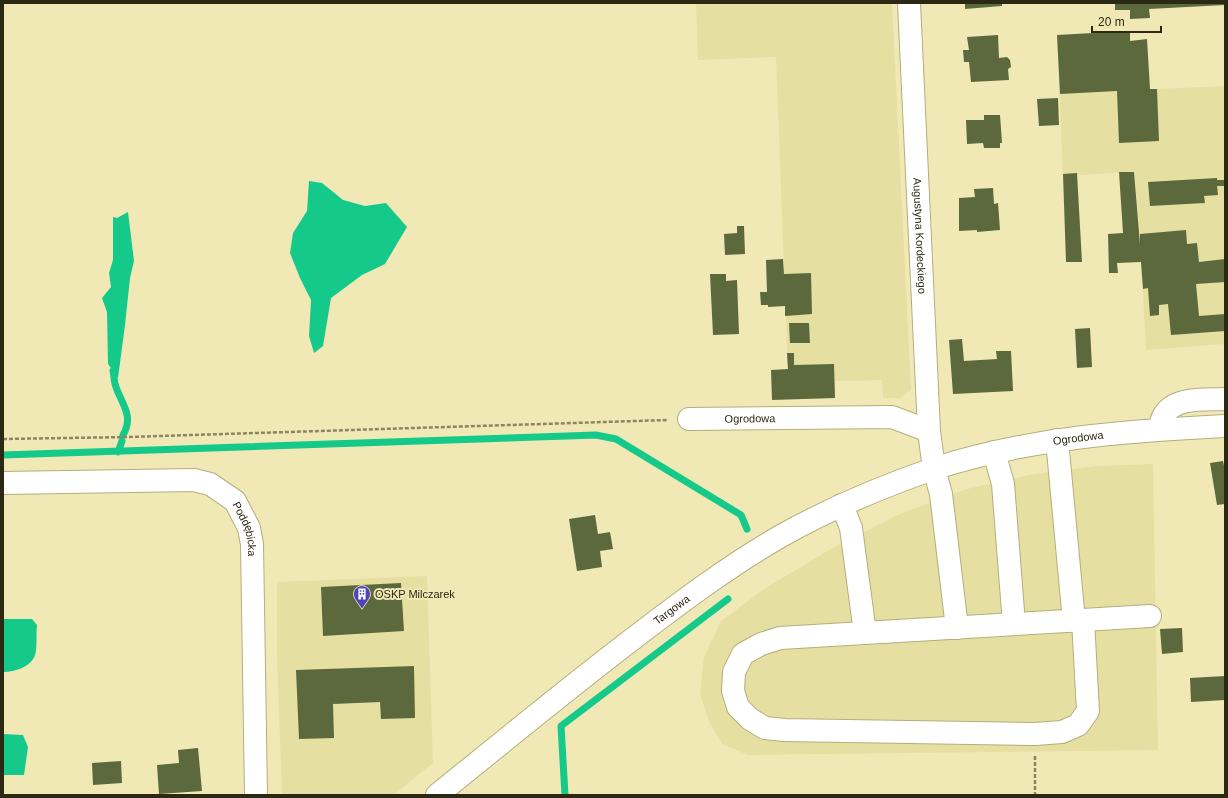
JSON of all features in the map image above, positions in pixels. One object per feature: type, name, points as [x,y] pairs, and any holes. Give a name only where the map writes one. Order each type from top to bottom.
[{"type":"street","name":"Augustyna Kordeckiego","points":[[909,3],[929,431],[934,469],[941,494],[957,628]]},
{"type":"street","points":[[1160,429],[1163,416],[1174,405],[1188,401],[1225,399]]},
{"type":"street","name":"Ogrodowa","points":[[689,419],[892,417],[929,431]]},
{"type":"street","name":"Ogrodowa","points":[[934,469],[994,452],[1057,440],[1160,429],[1225,426]]},
{"type":"street","points":[[1057,440],[1079,621],[1088,710],[1078,725],[1062,732],[1034,734],[784,730],[765,728],[750,719],[738,707],[733,691],[734,672],[742,654],[761,644],[780,638],[1079,621],[1150,616]]},
{"type":"street","points":[[994,452],[1003,484],[1014,624]]},
{"type":"street","name":"Targowa","points":[[437,795],[585,676],[694,592],[747,557],[810,521],[842,505],[878,489],[934,469]]},
{"type":"street","name":"Poddębicka","points":[[3,483],[194,480],[210,484],[235,501],[249,528],[252,544],[256,795]]},
{"type":"street","points":[[842,505],[851,528],[865,633]]},
{"type":"path","points":[[3,439],[137,437],[689,419]]},
{"type":"path","points":[[1034,734],[1035,795]]},
{"type":"shaded area","points":[[696,3],[892,3],[911,390],[901,398],[883,398],[882,380],[835,381],[835,398],[789,399],[776,57],[698,60]]},
{"type":"shaded area","points":[[1130,31],[1133,90],[1225,86],[1225,344],[1146,350],[1140,234],[1134,172],[1063,176],[1057,35]]},
{"type":"shaded area","points":[[309,181],[322,183],[343,200],[365,206],[386,203],[407,227],[385,264],[362,275],[331,298],[323,346],[314,353],[309,336],[311,300],[290,253],[293,233],[307,211]]},
{"type":"shaded area","points":[[128,212],[134,261],[130,278],[118,378],[108,364],[107,312],[102,298],[111,287],[109,273],[113,260],[113,217],[117,218]]},
{"type":"shaded area","points":[[1153,464],[1158,750],[748,755],[722,744],[709,721],[700,694],[704,657],[721,621],[764,589],[836,546],[902,513],[967,489],[1029,475],[1096,466]]},
{"type":"shaded area","points":[[427,576],[433,763],[393,795],[282,795],[277,656],[277,582]]},
{"type":"shaded area","points":[[3,619],[32,619],[37,625],[35,656],[29,664],[14,671],[3,672]]},
{"type":"shaded area","points":[[3,734],[23,735],[28,747],[24,775],[3,775]]},
{"type":"building","points":[[965,3],[1002,3],[1002,6],[965,9]]},
{"type":"building","points":[[1115,3],[1225,3],[1225,5],[1149,9],[1150,18],[1130,19],[1130,10],[1115,10]]},
{"type":"building","points":[[1130,31],[1130,41],[1147,39],[1150,89],[1157,89],[1159,141],[1119,143],[1117,91],[1060,94],[1057,35]]},
{"type":"building","points":[[998,35],[999,58],[1007,57],[1010,60],[1011,67],[1008,69],[1009,80],[971,82],[969,62],[964,62],[963,50],[969,50],[967,37]]},
{"type":"building","points":[[1058,98],[1059,125],[1039,126],[1037,99]]},
{"type":"building","points":[[984,115],[1000,115],[1002,143],[1000,143],[1000,148],[984,148],[983,143],[967,144],[966,120],[984,120]]},
{"type":"building","points":[[1119,172],[1134,172],[1140,244],[1140,234],[1186,230],[1187,244],[1197,243],[1199,262],[1225,259],[1225,282],[1196,284],[1199,316],[1225,314],[1225,331],[1171,335],[1168,304],[1159,305],[1159,315],[1150,316],[1148,288],[1143,289],[1141,262],[1117,263],[1118,273],[1109,273],[1108,234],[1123,233]]},
{"type":"building","points":[[1077,173],[1082,262],[1066,262],[1063,174]]},
{"type":"building","points":[[1217,178],[1217,180],[1225,180],[1225,186],[1217,186],[1218,195],[1204,196],[1205,203],[1150,206],[1148,182]]},
{"type":"building","points":[[993,188],[994,204],[998,203],[1000,230],[977,232],[977,230],[959,231],[959,198],[975,197],[974,189]]},
{"type":"building","points":[[737,226],[744,226],[745,254],[725,255],[724,234],[737,233]]},
{"type":"building","points":[[783,259],[784,274],[811,273],[812,314],[785,316],[785,306],[768,307],[768,305],[761,305],[760,292],[767,292],[766,260]]},
{"type":"building","points":[[710,274],[726,274],[726,281],[737,280],[739,334],[713,335]]},
{"type":"building","points":[[789,323],[809,323],[810,343],[790,343]]},
{"type":"building","points":[[1090,328],[1092,367],[1077,368],[1075,329]]},
{"type":"building","points":[[962,339],[964,361],[997,359],[996,351],[1011,351],[1013,391],[953,394],[949,340]]},
{"type":"building","points":[[787,353],[794,353],[794,365],[834,364],[835,398],[772,400],[771,370],[788,369]]},
{"type":"building","points":[[1223,461],[1225,470],[1225,504],[1217,505],[1210,463]]},
{"type":"building","points":[[595,515],[598,534],[610,532],[613,549],[600,551],[602,567],[577,571],[569,519]]},
{"type":"building","name":"OSKP Milczarek","points":[[401,583],[404,631],[323,636],[321,587]]},
{"type":"building","points":[[1182,628],[1183,652],[1162,654],[1160,629]]},
{"type":"building","points":[[414,666],[415,718],[381,719],[380,702],[333,704],[334,738],[299,739],[296,670]]},
{"type":"building","points":[[1225,676],[1225,700],[1191,702],[1190,678]]},
{"type":"building","points":[[198,748],[202,791],[159,794],[157,765],[179,763],[178,750]]},
{"type":"building","points":[[121,761],[122,783],[93,785],[92,763]]},
{"type":"waterway","points":[[113,371],[117,391],[125,409],[128,421],[123,435]]},
{"type":"waterway","points":[[3,455],[596,435],[616,439],[741,515],[747,529]]},
{"type":"waterway","points":[[118,452],[122,441]]},
{"type":"waterway","points":[[565,795],[561,726],[728,599]]},
{"type":"place","name":"OSKP Milczarek","points":[[362,609]]}]
